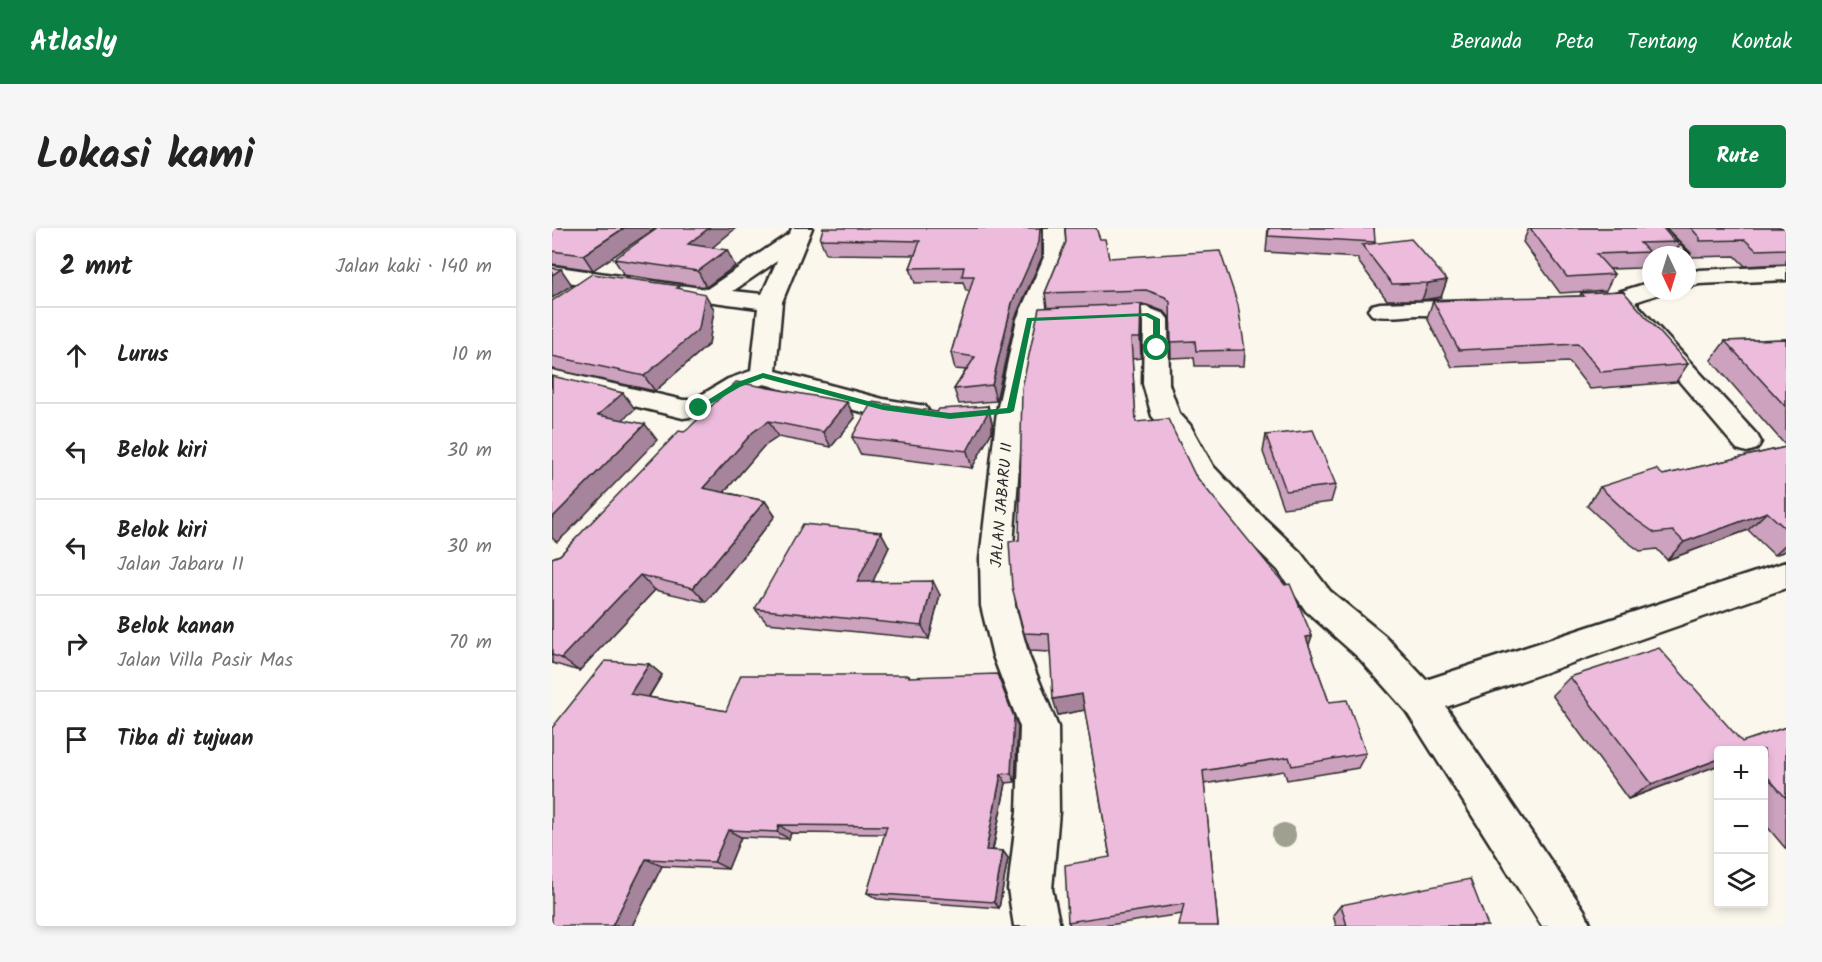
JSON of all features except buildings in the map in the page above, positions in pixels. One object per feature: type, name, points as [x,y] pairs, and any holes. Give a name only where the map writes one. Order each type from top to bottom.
[{"type":"street","name":"JALAN JABARU II","points":[[1037,926],[1030,889],[1038,812],[1039,727],[1011,656],[998,606],[995,412],[1029,319],[1055,257],[1054,228]]},
{"type":"street","points":[[1653,228],[1670,246]]},
{"type":"street","points":[[711,296],[800,232]]},
{"type":"street","points":[[763,376],[770,302],[800,232]]},
{"type":"street","points":[[571,298],[628,260]]},
{"type":"street","points":[[552,273],[711,296],[770,302]]},
{"type":"street","points":[[1696,273],[1786,273]]},
{"type":"street","points":[[1642,291],[1609,299],[1747,442]]},
{"type":"street","points":[[1380,310],[1422,308],[1435,310],[1449,307],[1501,305]]},
{"type":"street","points":[[1029,319],[1146,314],[1156,319],[1156,384],[1166,416],[1180,432],[1202,473],[1233,507],[1289,561],[1318,601],[1372,647],[1419,699],[1568,926]]},
{"type":"street","points":[[681,435],[699,408],[737,385],[763,376],[883,408],[938,415]]},
{"type":"street","points":[[552,378],[683,409],[699,408]]},
{"type":"street","points":[[1419,699],[1786,575]]},
{"type":"route","points":[[699,408],[737,385],[763,376],[883,408],[950,416],[1010,411],[1023,357],[1029,319],[1146,314],[1156,319],[1157,348]]}]
